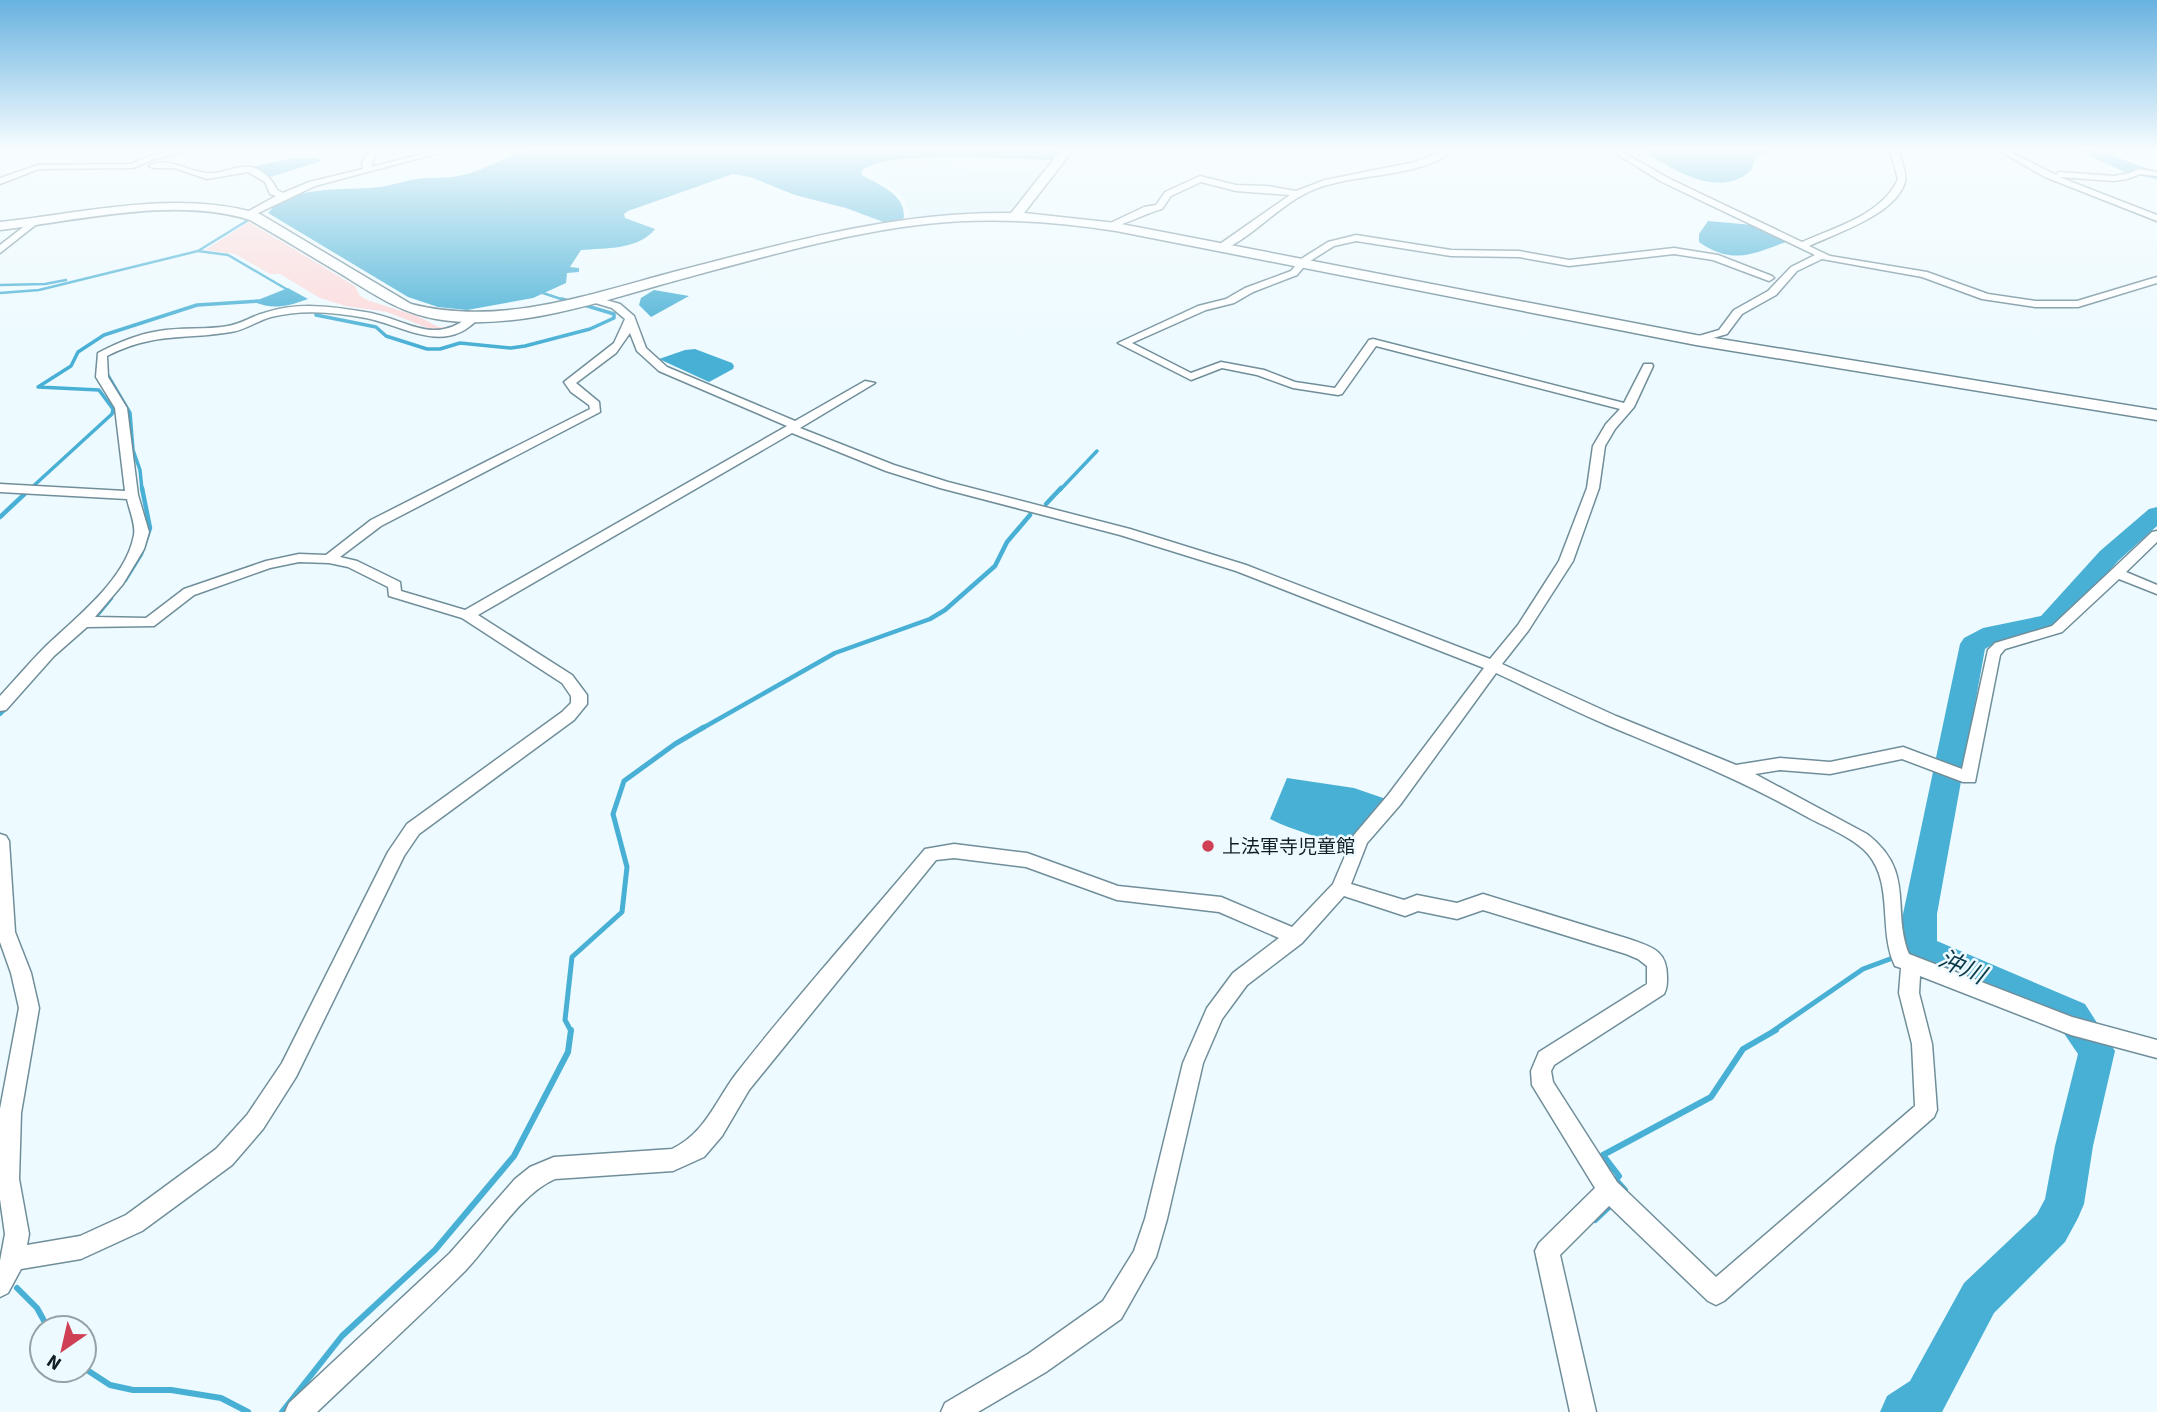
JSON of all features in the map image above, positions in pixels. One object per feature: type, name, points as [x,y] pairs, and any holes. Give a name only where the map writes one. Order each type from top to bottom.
[{"type":"street","points":[[0,226],[102,216]]},
{"type":"street","points":[[252,216],[406,307],[434,315],[474,318],[512,315],[868,229],[940,219],[1015,216],[1109,226],[1220,248],[1310,259],[1696,340],[2157,415]]},
{"type":"street","points":[[1109,226],[1132,216]]},
{"type":"street","points":[[1220,248],[1266,216]]},
{"type":"street","points":[[1741,216],[1823,256],[1924,274],[2004,301],[2058,306],[2078,304],[2157,280]]},
{"type":"street","points":[[1803,245],[1864,216]]},
{"type":"street","points":[[0,250],[34,223]]},
{"type":"street","points":[[1628,407],[1373,342],[1338,392],[1304,388],[1259,372],[1221,365],[1191,377],[1123,343],[1202,308],[1239,298],[1249,290],[1294,274],[1331,244],[1356,238],[1451,253],[1519,254],[1569,263],[1674,251],[1715,257],[1769,278]]},
{"type":"street","points":[[1696,340],[1723,332],[1738,312],[1772,293],[1794,269],[1823,256]]},
{"type":"street","points":[[586,299],[616,306],[631,318],[641,349],[663,369],[890,468],[944,485],[1125,532],[1241,568],[1494,666],[1610,720],[1735,771],[1788,798],[1874,849],[1890,875],[1897,947],[1902,960],[2071,1026],[2157,1049]]},
{"type":"street","points":[[0,706],[49,652],[88,622],[116,584],[142,532],[132,495],[121,408],[102,377],[100,359],[108,351],[168,332],[232,329],[266,315],[294,309],[367,314],[432,335],[459,330],[474,318]]},
{"type":"street","points":[[329,559],[376,523],[596,410],[595,404],[575,390],[570,382],[585,367],[611,352],[621,341],[631,318]]},
{"type":"street","points":[[954,1412],[1037,1363],[1112,1310],[1144,1258],[1156,1219],[1193,1063],[1214,1014],[1240,979],[1295,937],[1340,888],[1360,840],[1523,628],[1566,561],[1593,488],[1595,456],[1599,446],[1610,427],[1628,407],[1648,366]]},
{"type":"street","points":[[467,615],[869,383]]},
{"type":"street","points":[[0,488],[132,495]]},
{"type":"street","points":[[1735,771],[1780,764],[1830,768],[1903,752],[1969,778],[1993,654],[2000,646],[2057,629],[2157,535]]},
{"type":"street","points":[[14,1259],[81,1247],[134,1223],[224,1157],[255,1122],[289,1070],[397,852],[413,829],[568,716],[579,704],[579,695],[567,679],[467,615],[394,593],[395,585],[352,564],[329,559],[282,561],[189,592],[149,623],[88,622]]},
{"type":"street","points":[[2115,573],[2157,590]]},
{"type":"street","points":[[0,841],[6,932],[21,973],[29,1008],[10,1113],[8,1180],[17,1234],[14,1259],[0,1285]]},
{"type":"street","points":[[298,1412],[449,1270],[523,1187],[538,1175],[554,1168],[673,1160],[696,1149],[714,1129],[742,1083],[931,854],[954,851],[1027,860],[1117,893],[1221,905],[1295,937]]},
{"type":"street","points":[[1340,888],[1405,908],[1417,904],[1457,911],[1483,902],[1629,947],[1645,953],[1657,963],[1657,988],[1546,1059],[1541,1071],[1543,1085],[1609,1190],[1716,1293],[1926,1110],[1922,1044],[1909,993],[1911,965]]},
{"type":"street","points":[[1583,1412],[1547,1251],[1609,1190]]},
{"type":"shaded area","points":[[249,222],[355,286],[360,296],[367,300],[417,316],[439,327],[453,328],[436,331],[387,312],[346,306],[320,298],[280,274],[270,274],[235,254],[205,250]]},
{"type":"water","points":[[273,216],[624,216],[655,229],[640,241],[631,244],[581,250],[570,267],[579,268],[579,272],[567,273],[566,283],[533,298],[467,310],[438,307],[408,297]]},
{"type":"water","points":[[867,216],[904,216],[903,221],[886,223]]},
{"type":"water","points":[[1708,221],[1753,225],[1792,240],[1745,255],[1724,254],[1699,242],[1699,234]]},
{"type":"water","points":[[288,288],[308,299],[279,307],[253,302]]},
{"type":"water","points":[[654,290],[689,296],[651,317],[639,305],[641,298]]},
{"type":"water","points":[[695,349],[732,363],[733,369],[709,382],[659,359]]},
{"type":"water","points":[[1287,778],[1354,788],[1386,799],[1360,832],[1344,847],[1270,819]]},
{"type":"waterway","points":[[198,251],[255,216]]},
{"type":"waterway","points":[[0,293],[39,290],[198,251]]},
{"type":"waterway","points":[[198,251],[228,255],[288,290]]},
{"type":"waterway","points":[[0,285],[45,284],[66,280]]},
{"type":"waterway","points":[[540,292],[567,301]]},
{"type":"waterway","points":[[562,299],[572,302]]},
{"type":"waterway","points":[[29,490],[112,414],[113,409],[99,390],[38,387],[71,366],[78,352],[104,335],[197,305],[258,301]]},
{"type":"waterway","points":[[316,315],[376,327],[386,336],[427,349],[440,349],[460,343],[511,348],[590,329],[614,318],[614,314],[584,305]]},
{"type":"waterway","points":[[107,374],[130,413],[133,450],[140,470],[142,490]]},
{"type":"waterway","points":[[1060,490],[1097,451]]},
{"type":"waterway","points":[[0,517],[31,488]]},
{"type":"waterway","points":[[125,580],[141,554],[150,528],[142,488]]},
{"type":"waterway","points":[[1046,504],[1061,488]]},
{"type":"waterway","name":"沖川","points":[[1903,1412],[1926,1397],[1979,1298],[2051,1228],[2064,1204],[2074,1146],[2097,1051],[2072,1015],[1933,957],[1920,948],[1920,914],[1973,644],[1992,634],[2049,623],[2109,556],[2157,514]]},
{"type":"waterway","points":[[701,729],[835,653],[930,619],[945,610],[995,566],[1007,542],[1030,515]]},
{"type":"waterway","points":[[92,621],[111,598]]},
{"type":"waterway","points":[[0,714],[7,707]]},
{"type":"waterway","points":[[571,1031],[565,1020],[572,957],[622,912],[627,867],[613,814],[624,781],[675,744],[704,727]]},
{"type":"waterway","points":[[1912,951],[1920,948]]},
{"type":"waterway","points":[[1773,1031],[1863,969],[1890,959]]},
{"type":"waterway","points":[[1625,1190],[1616,1180],[1619,1176],[1603,1155],[1711,1097],[1743,1049],[1776,1030]]},
{"type":"waterway","points":[[282,1412],[342,1336],[435,1250],[514,1156],[568,1052],[571,1031]]},
{"type":"waterway","points":[[1595,1220],[1612,1204]]},
{"type":"waterway","points":[[17,1288],[40,1314]]},
{"type":"waterway","points":[[98,1377],[110,1385],[133,1390],[171,1390],[221,1398],[248,1412]]},
{"type":"place","name":"上法軍寺児童館","points":[[1208,846]]}]
